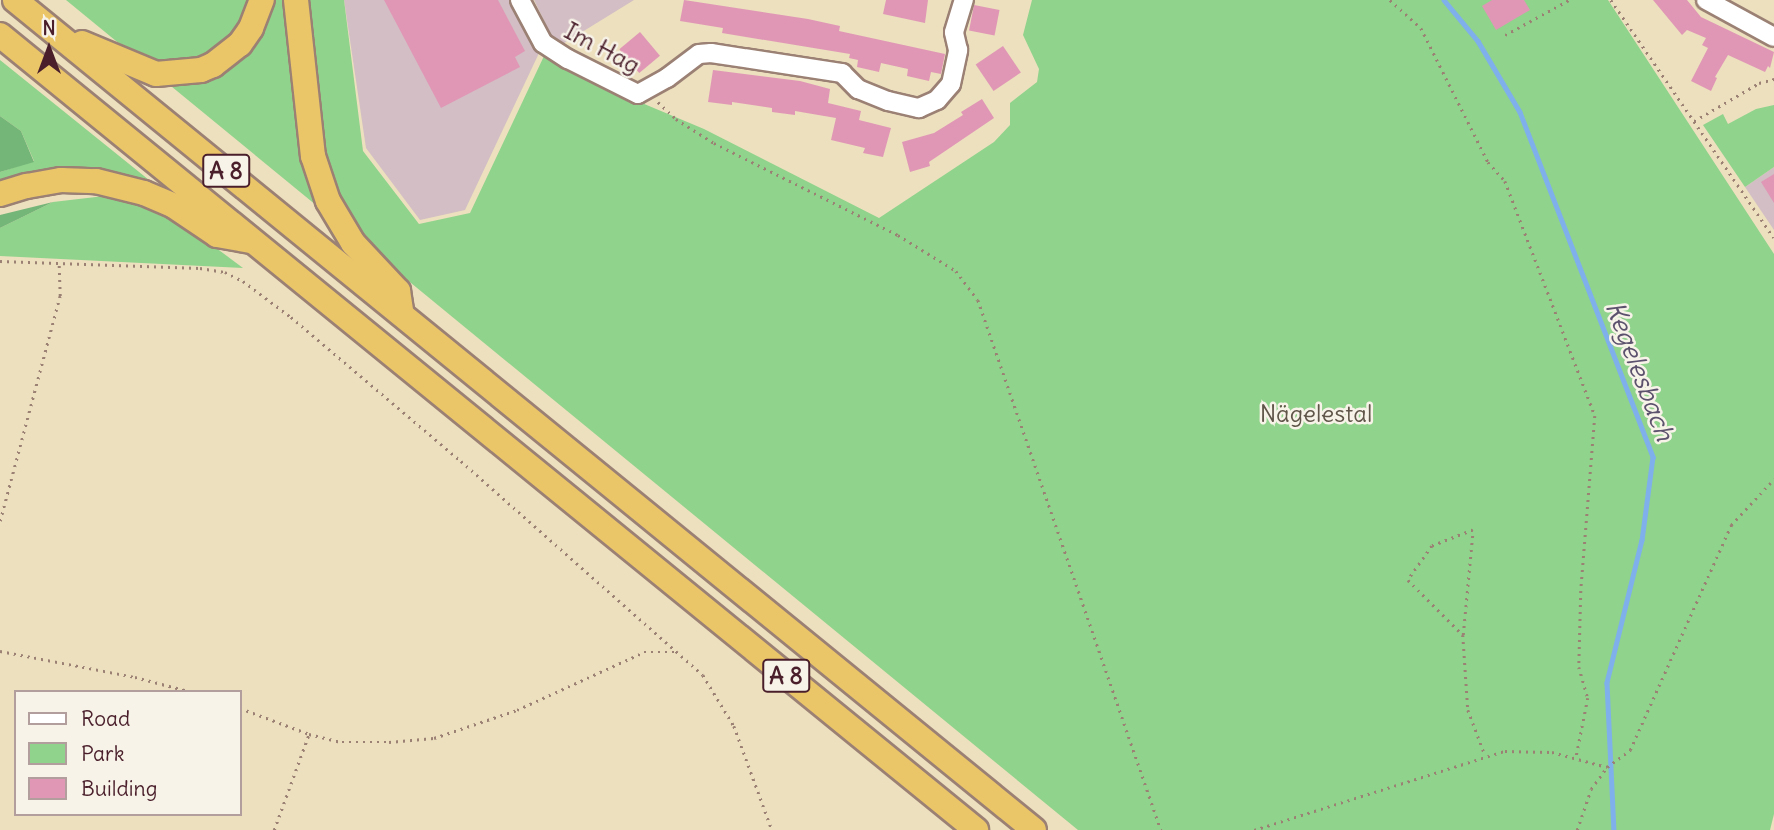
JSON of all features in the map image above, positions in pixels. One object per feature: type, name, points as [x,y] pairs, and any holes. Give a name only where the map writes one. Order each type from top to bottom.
[{"type":"highway","name":"A 8","points":[[15,0],[1034,830]]},
{"type":"highway","points":[[50,28],[142,71],[179,75],[213,65],[232,51],[251,28],[262,0]]},
{"type":"highway","points":[[296,0],[313,156],[328,201],[353,243],[398,290],[402,314]]},
{"type":"highway","name":"A 8","points":[[0,35],[976,830]]},
{"type":"highway","points":[[0,194],[61,180],[96,181],[134,190],[174,206],[217,235],[254,242]]},
{"type":"street","name":"Im Hag","points":[[520,0],[543,43],[568,60],[638,94],[644,89]]},
{"type":"street","points":[[644,89],[667,78],[699,54],[711,53],[842,73],[858,89],[888,102],[919,108],[937,100],[951,84],[958,50],[954,32],[964,0]]},
{"type":"street","points":[[1706,0],[1774,37]]},
{"type":"path","points":[[1390,0],[1421,28],[1488,162],[1505,181],[1595,416],[1581,590],[1579,667],[1588,698],[1576,758]]},
{"type":"path","points":[[1505,35],[1569,0]]},
{"type":"path","points":[[1611,0],[1774,238]]},
{"type":"path","points":[[1694,121],[1759,83],[1774,79]]},
{"type":"path","points":[[644,89],[676,119],[714,142],[898,235],[956,271],[978,300],[1161,830]]},
{"type":"path","points":[[0,261],[200,268],[225,272],[243,281],[290,317],[471,470],[703,675],[720,698],[772,830]]},
{"type":"path","points":[[0,521],[60,296],[59,263]]},
{"type":"path","points":[[1577,830],[1591,789],[1607,767],[1630,750],[1731,525],[1774,479]]},
{"type":"path","points":[[1463,635],[1408,580],[1432,546],[1473,530],[1463,635],[1468,710],[1485,755]]},
{"type":"path","points":[[0,651],[135,677],[184,690]]},
{"type":"path","points":[[242,709],[309,734],[342,742],[434,738],[517,710],[644,652],[679,652]]},
{"type":"path","points":[[274,830],[309,734]]},
{"type":"path","points":[[1254,830],[1485,755],[1530,749],[1607,767]]},
{"type":"shaded area","points":[[344,0],[515,0],[540,51],[465,210],[420,220],[366,148]]},
{"type":"shaded area","points":[[534,0],[634,0],[561,45],[554,41]]},
{"type":"shaded area","points":[[1774,167],[1774,230],[1745,187]]},
{"type":"green space","name":"Nägelestal","points":[[66,0],[344,0],[363,151],[419,224],[470,213],[544,56],[606,88],[704,129],[879,218],[994,142],[1010,125],[1010,103],[1037,82],[1039,69],[1023,35],[1032,0],[1608,0],[1774,254],[1774,814],[1770,830],[1078,830]]},
{"type":"green space","points":[[0,60],[149,180],[148,184],[0,185],[0,172],[34,161],[21,131],[0,116]]},
{"type":"green space","points":[[1774,105],[1774,167],[1745,187],[1703,125],[1723,114],[1728,124],[1756,109]]},
{"type":"green space","points":[[0,116],[21,131],[34,162],[0,172]]},
{"type":"green space","points":[[113,195],[176,218],[243,268],[0,256],[0,228],[53,202]]},
{"type":"green space","points":[[53,202],[0,228],[0,215]]},
{"type":"building","points":[[384,0],[498,0],[525,51],[515,57],[520,67],[441,108]]},
{"type":"building","points":[[684,0],[808,19],[840,26],[839,31],[945,54],[941,74],[931,72],[929,81],[907,76],[908,69],[881,63],[879,72],[857,67],[858,60],[849,58],[850,54],[722,33],[723,28],[680,21]]},
{"type":"building","points":[[886,0],[928,0],[925,23],[883,14]]},
{"type":"building","points":[[1492,0],[1524,0],[1530,10],[1496,30],[1482,6]]},
{"type":"building","points":[[1653,0],[1687,0],[1701,17],[1774,52],[1770,68],[1768,66],[1765,72],[1728,55],[1715,77],[1717,78],[1711,91],[1691,81],[1708,48],[1702,45],[1706,38],[1687,30],[1682,35]]},
{"type":"building","points":[[974,5],[1000,10],[995,35],[969,31]]},
{"type":"building","points":[[640,32],[660,56],[639,73],[619,49]]},
{"type":"building","points":[[1003,46],[1021,73],[994,91],[976,64]]},
{"type":"building","points":[[713,70],[800,81],[830,89],[828,103],[861,111],[859,120],[891,128],[883,157],[863,153],[865,148],[831,140],[836,118],[795,111],[795,115],[772,112],[772,108],[732,102],[732,105],[708,102]]},
{"type":"building","points":[[982,99],[994,118],[929,162],[930,166],[910,172],[902,142],[934,133]]},
{"type":"building","points":[[1774,174],[1774,203],[1761,182]]},
{"type":"waterway","name":"Kegelesbach","points":[[1444,0],[1478,41],[1520,112],[1653,457],[1642,540],[1607,683],[1614,830]]}]
